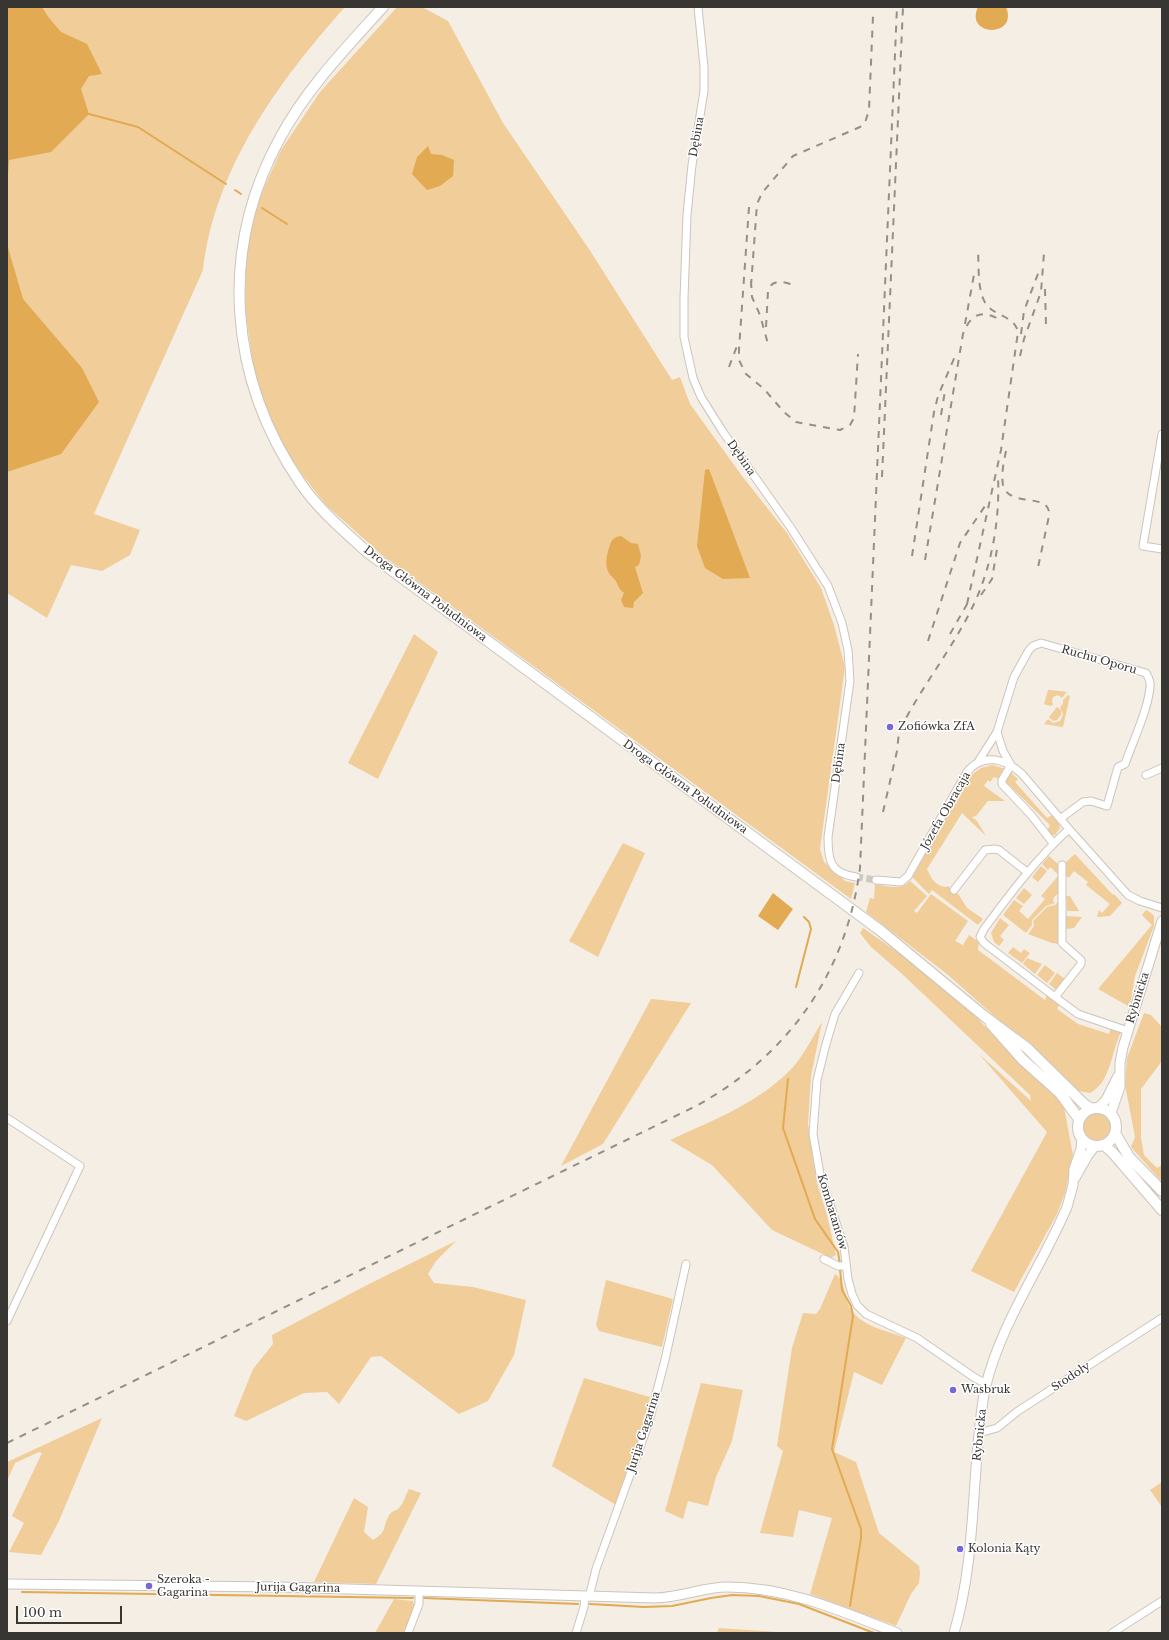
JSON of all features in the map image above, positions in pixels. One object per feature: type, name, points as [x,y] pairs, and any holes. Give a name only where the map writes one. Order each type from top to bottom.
[{"type":"main road","name":"Droga Główna Południowa","points":[[383,7],[323,76],[300,106],[280,137],[253,198],[244,236],[239,274],[239,317],[244,355],[254,392],[268,429],[284,458],[302,485],[320,507],[367,552],[875,927],[984,1016],[1027,1048],[1084,1104],[1095,1108]]},
{"type":"main road","name":"Droga Główna Południowa","points":[[984,1016],[1022,1059],[1060,1093],[1079,1119]]},
{"type":"main road","points":[[1099,1145],[1111,1140],[1115,1133],[1116,1123],[1111,1113],[1095,1108],[1084,1112],[1079,1119],[1078,1131],[1082,1139],[1089,1144],[1099,1145],[1113,1153],[1162,1210]]},
{"type":"main road","points":[[1115,1133],[1129,1158],[1162,1191]]},
{"type":"street","name":"Dębina","points":[[698,7],[704,67],[704,91],[692,165],[684,298],[684,338],[693,378],[701,397],[723,432],[791,528],[828,586],[842,623],[848,650],[850,681],[828,837],[828,855],[830,862],[840,872],[856,877]]},
{"type":"street","points":[[1162,434],[1143,546],[1162,549]]},
{"type":"street","name":"Ruchu Oporu","points":[[978,762],[997,732],[1013,678],[1029,650],[1033,646],[1041,644],[1146,673],[1150,679],[1150,687],[1144,710],[1125,764],[1118,767],[1107,806],[1091,801],[1083,802],[1060,819]]},
{"type":"street","points":[[997,732],[1003,752],[1011,765],[1002,780],[1002,784],[1031,815],[1053,844]]},
{"type":"street","name":"Józefa Obracaja","points":[[876,880],[901,882],[908,876],[967,772],[972,765],[978,762],[989,760],[1002,761],[1011,765],[1022,774],[1069,829]]},
{"type":"street","points":[[1146,775],[1162,768]]},
{"type":"street","points":[[1128,1031],[1078,1014],[981,940],[980,937],[984,929],[1027,872],[1069,829],[1128,895],[1140,901],[1162,908]]},
{"type":"street","points":[[954,890],[985,850],[994,848],[999,850],[1027,872]]},
{"type":"street","points":[[1056,997],[1081,964],[1081,960],[1062,943],[1062,865]]},
{"type":"street","name":"Rybnicka","points":[[1111,1113],[1120,1087],[1119,1075],[1122,1052],[1162,925]]},
{"type":"street","name":"Kombatantów","points":[[859,973],[840,1005],[832,1023],[817,1080],[813,1134],[817,1162],[823,1185],[844,1246],[842,1266],[852,1294],[860,1310],[917,1338],[975,1378],[987,1384]]},
{"type":"street","name":"Rybnicka","points":[[1095,1108],[1106,1100],[1119,1075]]},
{"type":"street","points":[[7,1118],[80,1166],[7,1321]]},
{"type":"street","name":"Rybnicka","points":[[954,1633],[966,1580],[979,1432],[987,1384],[1004,1334],[1065,1213],[1071,1198],[1074,1182],[1074,1168],[1081,1149],[1082,1139]]},
{"type":"street","name":"Rybnicka","points":[[1074,1182],[1085,1160],[1099,1145]]},
{"type":"street","points":[[824,1259],[842,1266]]},
{"type":"street","name":"Jurija Gagarina","points":[[587,1597],[648,1425],[665,1360],[686,1264]]},
{"type":"street","name":"Stodoły","points":[[979,1432],[997,1428],[1018,1411],[1162,1318]]},
{"type":"street","name":"Jurija Gagarina","points":[[7,1584],[280,1587],[587,1597],[666,1598],[725,1587],[760,1589],[807,1599],[897,1633]]},
{"type":"street","points":[[408,1633],[419,1604],[419,1591]]},
{"type":"street","points":[[576,1633],[587,1597]]},
{"type":"street","points":[[1112,1633],[1162,1601]]},
{"type":"shaded area","points":[[7,7],[345,7],[296,65],[274,96],[253,128],[236,162],[221,196],[210,232],[203,270],[94,514],[140,530],[130,555],[102,571],[71,565],[47,618],[7,593]]},
{"type":"shaded area","points":[[7,7],[42,7],[61,32],[87,44],[102,74],[89,76],[81,89],[89,114],[51,152],[9,160],[7,189]]},
{"type":"shaded area","points":[[397,7],[422,7],[448,21],[503,123],[589,249],[672,380],[680,377],[690,404],[742,476],[787,533],[821,588],[834,625],[845,667],[820,849],[824,862],[845,881],[855,883],[851,899],[382,555],[326,505],[287,452],[274,427],[262,399],[253,364],[245,309],[246,261],[252,224],[263,190],[281,150],[320,92]]},
{"type":"shaded area","points":[[978,7],[1006,7],[1008,17],[1005,24],[999,29],[992,30],[984,28],[978,24],[976,17]]},
{"type":"shaded area","points":[[428,146],[431,154],[442,155],[454,160],[453,176],[440,186],[427,190],[412,174],[417,157]]},
{"type":"shaded area","points":[[7,244],[23,299],[82,368],[99,402],[61,454],[7,472]]},
{"type":"shaded area","points":[[709,469],[750,578],[723,579],[705,568],[697,546],[705,470]]},
{"type":"shaded area","points":[[621,536],[631,543],[638,544],[641,556],[639,565],[635,567],[643,593],[634,602],[633,608],[624,607],[621,600],[624,593],[607,570],[606,566],[607,555],[611,543],[614,538]]},
{"type":"shaded area","points":[[414,634],[438,652],[378,779],[348,763]]},
{"type":"shaded area","points":[[1048,690],[1067,692],[1062,698],[1058,695],[1053,697],[1053,705],[1050,706],[1044,704]]},
{"type":"shaded area","points":[[1068,695],[1070,696],[1063,727],[1044,724],[1048,719],[1053,723],[1060,721],[1063,715],[1060,707],[1063,704],[1063,700]]},
{"type":"shaded area","points":[[1057,707],[1061,710],[1061,715],[1057,720],[1053,721],[1049,717]]},
{"type":"shaded area","points":[[992,765],[1006,769],[1000,779],[994,777],[990,782],[988,780],[984,786],[1005,801],[988,801],[976,816],[972,817],[977,821],[986,836],[962,813],[927,869],[936,883],[946,887],[948,886],[959,895],[967,908],[983,919],[978,925],[932,890],[929,894],[912,877],[970,776],[981,768]]},
{"type":"shaded area","points":[[1010,772],[1018,779],[1015,782],[1047,818],[1052,815],[1059,824],[1060,828],[1055,835],[1051,835],[1047,830],[1050,826],[1049,824],[1006,782]]},
{"type":"shaded area","points":[[623,843],[645,853],[598,957],[569,941]]},
{"type":"shaded area","points":[[1075,854],[1122,903],[1110,916],[1097,917],[1099,910],[1102,913],[1110,904],[1086,885],[1088,882],[1074,871],[1069,878],[1065,875],[1064,864]]},
{"type":"shaded area","points":[[1049,856],[1059,865],[1059,875],[1050,867],[1048,870],[1042,864]]},
{"type":"shaded area","points":[[1041,866],[1047,871],[1038,882],[1032,877]]},
{"type":"shaded area","points":[[1059,875],[1059,893],[1054,897],[1053,901],[1055,903],[1046,906],[1032,920],[1032,925],[1026,933],[1003,915],[1014,900],[1023,906],[1019,911],[1028,919],[1045,899],[1041,896]]},
{"type":"shaded area","points":[[910,881],[927,896],[914,911],[917,913],[931,894],[968,921],[955,941],[963,945],[969,935],[979,942],[978,950],[1045,1000],[1047,994],[1060,1004],[1057,1009],[1078,1024],[1109,1034],[1111,1028],[1121,1032],[1110,1066],[1102,1082],[1097,1088],[1090,1093],[1079,1091],[1029,1042],[1001,1022],[947,974],[866,912],[870,898],[874,899],[875,884],[898,887],[907,884]]},
{"type":"shaded area","points":[[1024,888],[1032,895],[1024,904],[1016,898]]},
{"type":"shaded area","points":[[773,893],[793,909],[778,930],[758,916]]},
{"type":"shaded area","points":[[1066,896],[1070,896],[1079,911],[1067,911]]},
{"type":"shaded area","points":[[1059,901],[1059,944],[1028,934],[1034,926],[1033,921],[1047,907],[1055,905]]},
{"type":"shaded area","points":[[1146,910],[1154,916],[1154,926],[1135,976],[1131,1000],[1128,1006],[1098,989],[1152,925],[1142,915]]},
{"type":"shaded area","points":[[1066,916],[1082,917],[1074,928],[1066,929]]},
{"type":"shaded area","points":[[1000,918],[1009,925],[1000,936],[1004,940],[999,946],[994,942],[991,933]]},
{"type":"shaded area","points":[[863,928],[912,962],[965,1005],[1021,1065],[1060,1097],[1064,1107],[1073,1155],[1065,1193],[1057,1214],[1014,1292],[971,1271],[1047,1132],[979,1054],[1031,1101],[1030,1095],[901,973],[871,947],[860,933]]},
{"type":"shaded area","points":[[1013,947],[1021,953],[1024,949],[1030,953],[1022,963],[1008,953]]},
{"type":"shaded area","points":[[1027,958],[1042,964],[1035,974],[1023,964]]},
{"type":"shaded area","points":[[1045,965],[1055,973],[1047,983],[1037,975]]},
{"type":"shaded area","points":[[1057,973],[1065,979],[1057,989],[1055,989],[1049,984]]},
{"type":"shaded area","points":[[651,999],[691,1003],[603,1144],[561,1166]]},
{"type":"shaded area","points":[[1144,1013],[1151,1015],[1162,1027],[1162,1061],[1141,1089],[1141,1138],[1144,1155],[1157,1168],[1162,1165],[1162,1182],[1131,1147],[1135,1137],[1125,1085],[1127,1058]]},
{"type":"shaded area","points":[[822,1022],[811,1076],[808,1124],[817,1183],[827,1215],[836,1255],[831,1258],[772,1230],[712,1165],[670,1140],[736,1109],[767,1090],[794,1066]]},
{"type":"shaded area","points":[[1097,1112],[1103,1113],[1107,1116],[1110,1120],[1110,1132],[1107,1136],[1103,1139],[1097,1140],[1091,1139],[1087,1136],[1084,1132],[1083,1126],[1084,1120],[1087,1116],[1091,1113]]},
{"type":"shaded area","points":[[456,1241],[436,1261],[428,1274],[434,1283],[473,1287],[526,1300],[514,1355],[488,1401],[459,1414],[381,1356],[371,1357],[339,1404],[327,1392],[304,1393],[246,1421],[234,1416],[253,1369],[273,1344],[272,1335],[369,1284]]},
{"type":"shaded area","points":[[835,1274],[841,1281],[849,1306],[856,1316],[862,1321],[876,1328],[906,1338],[882,1385],[854,1372],[834,1452],[856,1462],[879,1533],[919,1566],[919,1583],[911,1594],[896,1626],[810,1594],[832,1518],[799,1510],[793,1537],[760,1533],[783,1451],[777,1446],[792,1348],[803,1313],[816,1314],[820,1309]]},
{"type":"shaded area","points":[[606,1280],[673,1299],[662,1347],[599,1331],[596,1325]]},
{"type":"shaded area","points":[[584,1378],[650,1397],[643,1424],[616,1505],[552,1466]]},
{"type":"shaded area","points":[[701,1383],[743,1390],[732,1441],[716,1477],[708,1506],[688,1501],[683,1519],[665,1511]]},
{"type":"shaded area","points":[[102,1418],[59,1521],[41,1555],[9,1552],[24,1523],[12,1516],[42,1453],[39,1452],[15,1463],[7,1481],[7,1462]]},
{"type":"shaded area","points":[[1162,1482],[1162,1507],[1150,1490]]},
{"type":"shaded area","points":[[409,1489],[421,1493],[376,1584],[314,1582],[354,1498],[368,1507],[364,1532],[373,1540],[381,1534],[387,1518],[392,1512],[400,1507]]},
{"type":"shaded area","points":[[394,1599],[413,1601],[415,1607],[403,1633],[375,1633]]},
{"type":"shaded area","points":[[719,1628],[777,1632],[717,1633]]},
{"type":"waterway","points":[[89,114],[138,127],[226,184]]},
{"type":"waterway","points":[[235,190],[241,194]]},
{"type":"waterway","points":[[262,208],[287,224]]},
{"type":"waterway","points":[[796,987],[811,929],[809,922],[804,917]]},
{"type":"waterway","points":[[788,1079],[783,1128],[815,1219],[838,1252],[840,1264]]},
{"type":"waterway","points":[[840,1269],[842,1290],[851,1306],[853,1316],[832,1449],[861,1529],[861,1538],[850,1606]]},
{"type":"waterway","points":[[22,1592],[413,1598]]},
{"type":"waterway","points":[[590,1604],[644,1607],[672,1606],[732,1595],[759,1596],[799,1604],[874,1633]]},
{"type":"waterway","points":[[424,1598],[578,1604]]},
{"type":"tunnel","points":[[856,877],[876,880]]},
{"type":"railway","points":[[7,1443],[696,1106],[729,1085],[759,1062],[785,1036],[808,1008],[842,943],[853,907],[860,868],[897,7]]},
{"type":"railway","points":[[882,477],[903,7]]},
{"type":"railway","points":[[751,286],[757,204],[762,193],[793,156],[860,127],[865,123],[869,110],[873,16]]},
{"type":"railway","points":[[749,207],[739,349],[739,360],[746,374],[764,389],[784,412],[796,422],[840,430],[850,425],[854,418],[858,354]]},
{"type":"railway","points":[[967,604],[1001,450],[1018,332],[1016,327],[1009,319],[990,308],[983,299],[980,285],[978,251]]},
{"type":"railway","points":[[1020,356],[1024,339],[1041,292],[1044,253]]},
{"type":"railway","points":[[965,324],[975,269]]},
{"type":"railway","points":[[1021,334],[1024,311],[1039,271]]},
{"type":"railway","points":[[751,281],[752,297],[760,315],[768,344]]},
{"type":"railway","points":[[766,327],[768,291],[770,287],[772,284],[778,282],[793,285]]},
{"type":"railway","points":[[1045,289],[1046,325]]},
{"type":"railway","points":[[925,560],[963,334],[970,321],[978,315],[989,315],[1002,321]]},
{"type":"railway","points":[[729,367],[737,346]]},
{"type":"railway","points":[[912,556],[934,412],[938,396],[956,354]]},
{"type":"railway","points":[[941,415],[945,391]]},
{"type":"railway","points":[[1006,451],[1002,476],[1003,485],[1007,492],[1021,499],[1044,504],[1048,508],[1049,516],[1037,572]]},
{"type":"railway","points":[[883,812],[897,751],[899,732],[916,700],[965,622],[980,591],[990,559],[996,526],[998,509],[998,476]]},
{"type":"railway","points":[[928,641],[960,543],[985,506]]},
{"type":"railway","points":[[981,595],[992,579],[998,543]]},
{"type":"railway","points":[[950,634],[970,599]]},
{"type":"place","name":"Zofiówka ZfA","points":[[890,727]]},
{"type":"place","name":"Wasbruk","points":[[953,1390]]},
{"type":"place","name":"Kolonia Kąty","points":[[960,1549]]},
{"type":"place","name":"Szeroka - Gagarina","points":[[149,1586]]}]
